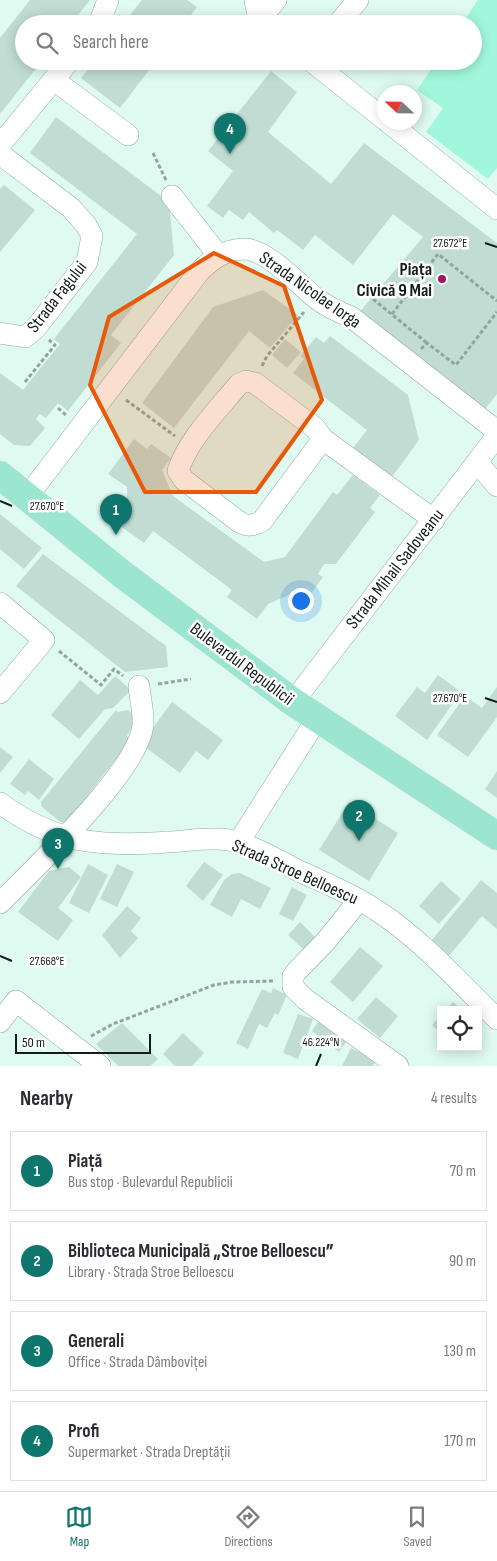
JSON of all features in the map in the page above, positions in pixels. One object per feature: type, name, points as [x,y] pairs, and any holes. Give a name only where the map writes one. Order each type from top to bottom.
[{"type":"main road","name":"Bulevardul Republicii","points":[[0,475],[122,574],[293,702],[497,836]]},
{"type":"street","points":[[102,15],[108,0]]},
{"type":"street","points":[[260,14],[276,0]]},
{"type":"street","points":[[346,15],[358,0]]},
{"type":"street","points":[[0,145],[62,70]]},
{"type":"street","points":[[322,70],[377,114]]},
{"type":"street","points":[[54,80],[128,135]]},
{"type":"street","points":[[398,130],[497,209]]},
{"type":"street","name":"Strada Fagului","points":[[0,154],[71,208],[86,225],[92,236],[87,262],[35,329],[25,338],[0,333]]},
{"type":"street","points":[[172,196],[218,255]]},
{"type":"street","name":"Strada Nicolae Iorga","points":[[27,497],[199,272],[218,255],[246,249],[263,254],[316,298],[334,310],[351,317],[497,431]]},
{"type":"street","points":[[322,439],[262,521],[254,526],[244,525],[184,480],[178,471],[190,447],[239,384],[246,381],[255,383],[315,428],[322,439],[434,520]]},
{"type":"street","name":"Strada Mihail Sadoveanu","points":[[293,702],[497,436]]},
{"type":"street","points":[[477,462],[497,486]]},
{"type":"street","points":[[0,603],[44,640],[0,693]]},
{"type":"street","points":[[0,903],[65,838],[126,764],[143,725],[139,686]]},
{"type":"street","points":[[238,843],[317,719]]},
{"type":"street","name":"Strada Stroe Belloescu","points":[[0,803],[21,819],[65,838],[103,844],[146,844],[215,839],[238,843],[359,900],[398,926],[497,1019]]},
{"type":"street","points":[[359,900],[296,972],[292,982],[296,992],[398,1066]]},
{"type":"street","points":[[0,1022],[8,996],[100,1066]]},
{"type":"path","points":[[153,153],[172,196]]},
{"type":"path","points":[[392,314],[438,254],[497,300]]},
{"type":"path","points":[[368,296],[456,365],[497,312]]},
{"type":"path","points":[[255,383],[267,356],[316,298]]},
{"type":"path","points":[[25,382],[55,344],[35,329]]},
{"type":"path","points":[[410,363],[427,342]]},
{"type":"path","points":[[111,389],[190,447]]},
{"type":"path","points":[[44,640],[101,685],[114,669],[139,686],[191,679]]},
{"type":"path","points":[[74,1045],[114,1024],[214,985],[232,982],[292,982]]},
{"type":"highlighted area","points":[[214,253],[284,286],[322,400],[256,492],[145,492],[90,385],[109,317]]},
{"type":"green space","points":[[478,0],[497,0],[497,168],[488,179],[426,132],[443,108],[422,93],[422,85],[420,85],[431,70],[482,70],[482,15],[468,15]]},
{"type":"building","points":[[30,0],[90,0],[78,15],[18,15]]},
{"type":"building","points":[[142,0],[187,0],[197,7],[191,15],[130,15]]},
{"type":"building","points":[[15,19],[15,70],[35,70],[0,114],[0,38]]},
{"type":"building","points":[[87,70],[149,70],[120,108],[81,78]]},
{"type":"building","points":[[271,71],[297,92],[268,132],[331,184],[364,143],[497,243],[497,394],[483,412],[358,314],[423,237],[393,214],[353,265],[315,235],[303,250],[277,230],[274,233],[249,212],[243,220],[229,210],[223,218],[207,206],[233,171],[208,151]]},
{"type":"building","points":[[56,117],[169,202],[174,255],[111,335],[121,343],[68,411],[58,403],[46,418],[40,414],[36,419],[45,428],[30,446],[14,445],[0,434],[0,373],[23,390],[60,344],[54,339],[137,234],[30,153]]},
{"type":"building","points":[[4,185],[35,210],[0,252],[0,189]]},
{"type":"building","points":[[263,290],[298,315],[270,348],[249,331],[174,428],[142,403],[213,307]]},
{"type":"building","points":[[330,336],[408,395],[419,440],[392,477],[353,448],[367,430],[293,373],[304,359],[300,356],[316,337],[324,343]]},
{"type":"building","points":[[285,339],[301,352],[287,368],[272,355]]},
{"type":"building","points":[[134,439],[147,449],[151,444],[171,458],[162,470],[173,496],[264,562],[285,557],[333,492],[337,495],[353,475],[380,495],[370,508],[375,512],[336,564],[324,564],[318,574],[323,577],[304,603],[291,594],[268,604],[257,619],[227,597],[232,590],[153,531],[144,543],[112,520],[127,499],[127,487],[108,474]]},
{"type":"building","points":[[0,514],[42,548],[24,569],[0,549]]},
{"type":"building","points":[[43,554],[166,646],[168,667],[125,672],[16,586]]},
{"type":"building","points":[[438,675],[461,692],[427,740],[395,716],[417,687],[425,693]]},
{"type":"building","points":[[115,676],[131,690],[113,708],[105,709],[79,739],[51,715],[80,680],[98,695]]},
{"type":"building","points":[[497,687],[497,717],[468,757],[437,735],[465,696],[482,708]]},
{"type":"building","points":[[172,702],[223,740],[208,760],[196,751],[180,773],[141,744]]},
{"type":"building","points":[[116,710],[118,712],[128,710],[134,716],[134,723],[127,736],[131,740],[66,823],[59,821],[42,807],[41,802]]},
{"type":"building","points":[[0,747],[13,757],[0,773]]},
{"type":"building","points":[[29,759],[54,779],[39,800],[28,791],[25,795],[10,784]]},
{"type":"building","points":[[497,771],[497,798],[485,789]]},
{"type":"building","points":[[349,802],[398,833],[369,881],[319,850]]},
{"type":"building","points":[[204,862],[223,875],[203,901],[186,886]]},
{"type":"building","points":[[88,864],[108,875],[89,913],[69,903]]},
{"type":"building","points":[[117,864],[134,872],[117,907],[100,899]]},
{"type":"building","points":[[69,867],[81,877],[58,908],[73,920],[58,941],[18,912],[49,871]]},
{"type":"building","points":[[240,873],[271,888],[260,909],[241,899],[232,917],[210,905],[224,880],[232,874]]},
{"type":"building","points":[[481,880],[497,893],[497,929],[482,916],[449,956],[431,941]]},
{"type":"building","points":[[441,881],[461,899],[439,924],[419,906]]},
{"type":"building","points":[[292,887],[307,895],[293,921],[279,914]]},
{"type":"building","points":[[127,906],[141,918],[131,931],[138,938],[120,958],[102,935]]},
{"type":"building","points":[[300,922],[317,939],[305,951],[288,935]]},
{"type":"building","points":[[360,947],[383,966],[353,1002],[330,982]]},
{"type":"building","points":[[273,988],[287,995],[278,1015],[275,1013],[267,1028],[259,1024],[248,1049],[236,1043],[262,989],[271,993]]},
{"type":"building","points":[[376,997],[398,1016],[380,1038],[357,1019]]},
{"type":"building","points":[[453,1002],[458,1006],[450,1006]]},
{"type":"building","points":[[298,1014],[313,1019],[298,1059],[283,1053]]},
{"type":"building","points":[[320,1019],[348,1039],[339,1052],[312,1031]]},
{"type":"building","points":[[437,1019],[437,1029],[432,1025]]},
{"type":"building","points":[[122,1023],[158,1059],[150,1066],[118,1066],[96,1044]]},
{"type":"building","points":[[183,1033],[204,1053],[192,1066],[175,1066],[163,1054]]},
{"type":"building","points":[[351,1048],[376,1060],[373,1066],[342,1066]]},
{"type":"place","name":"Profi","points":[[230,154]]},
{"type":"place","name":"Piața Civică 9 Mai","points":[[442,279]]},
{"type":"place","name":"Piață","points":[[116,535]]},
{"type":"place","name":"Biblioteca Municipală „Stroe Belloescu”","points":[[359,841]]},
{"type":"place","name":"Generali","points":[[58,869]]}]
